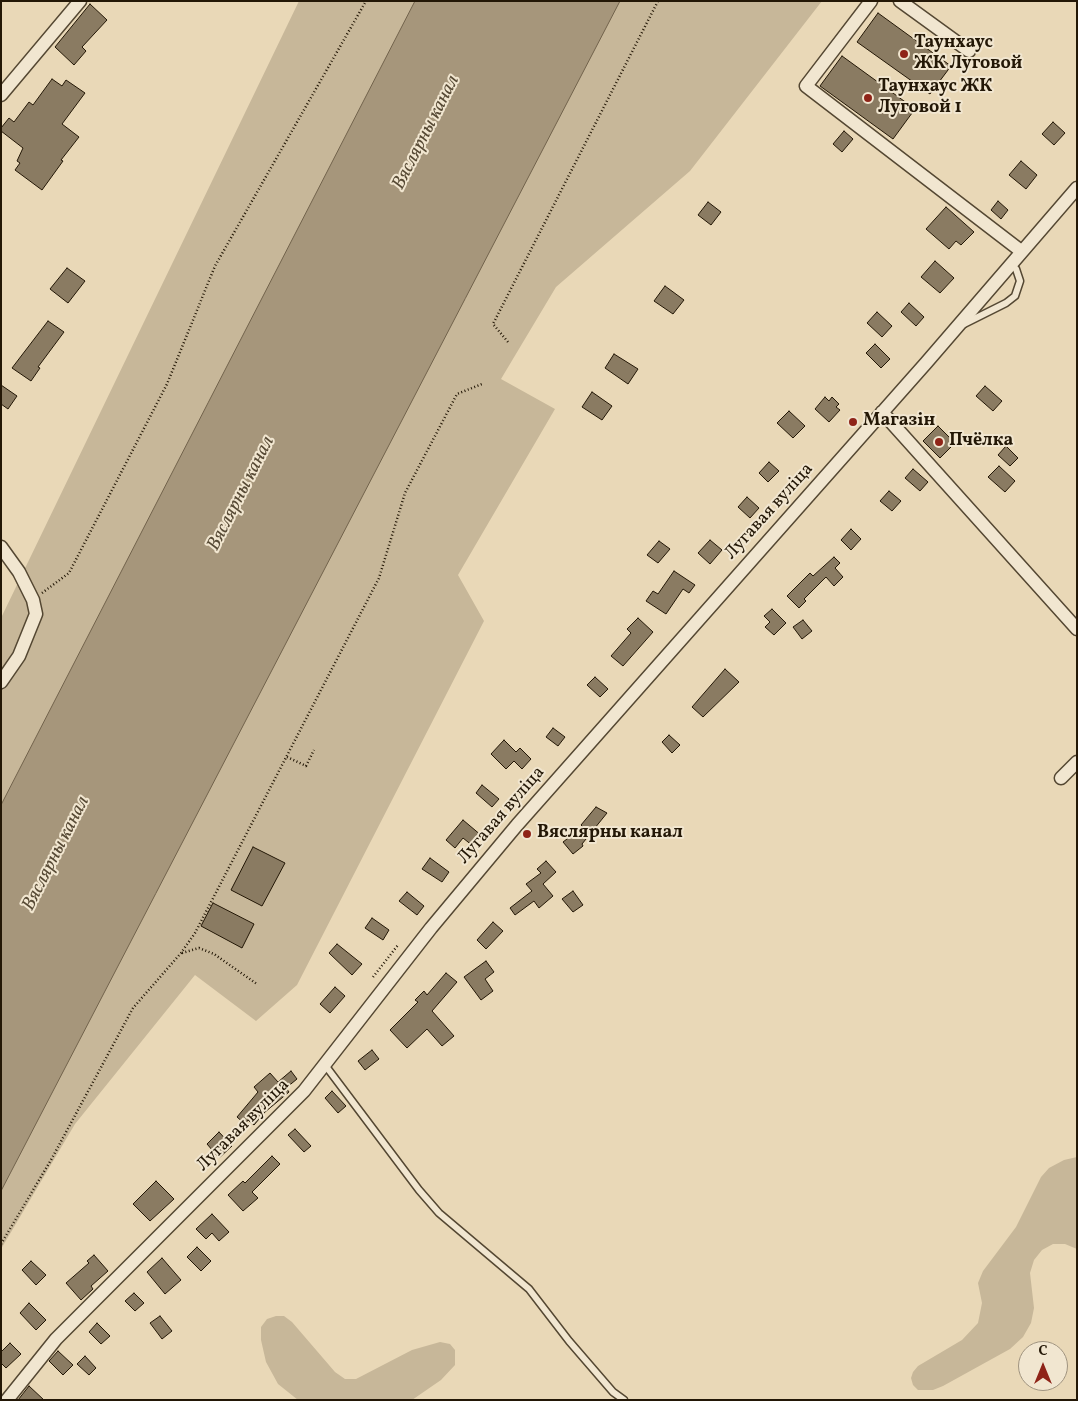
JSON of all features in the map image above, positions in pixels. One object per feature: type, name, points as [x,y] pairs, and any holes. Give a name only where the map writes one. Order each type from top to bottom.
[{"type":"street","points":[[1,95],[80,1]]},
{"type":"street","points":[[870,1],[806,86],[1022,251]]},
{"type":"street","points":[[900,1],[969,51]]},
{"type":"street","name":"Лугавая вуліца","points":[[7,1400],[56,1339],[304,1091],[430,928],[517,825],[957,328],[1077,188]]},
{"type":"street","points":[[882,412],[1077,629]]},
{"type":"street","points":[[1,547],[19,572],[33,600],[36,614],[19,656],[1,682]]},
{"type":"street","points":[[1060,778],[1077,762]]},
{"type":"lane","points":[[957,328],[1006,303],[1015,296],[1020,281],[1016,269],[1010,264]]},
{"type":"lane","points":[[325,1065],[429,1202],[528,1289],[613,1392],[624,1400]]},
{"type":"path","points":[[33,600],[69,573],[167,384],[216,266],[366,1]]},
{"type":"path","points":[[508,342],[493,324],[658,1]]},
{"type":"path","points":[[1,1244],[51,1160],[133,1008],[195,934],[379,578],[409,484],[457,394],[482,384]]},
{"type":"path","points":[[287,757],[306,766],[314,750]]},
{"type":"path","points":[[373,977],[398,945]]},
{"type":"path","points":[[181,953],[199,948],[214,954],[257,984]]},
{"type":"shaded area","points":[[299,1],[822,1],[690,171],[556,287],[501,379],[555,409],[458,575],[484,621],[297,985],[256,1021],[195,975],[75,1124],[1,1249],[1,618]]},
{"type":"shaded area","points":[[1077,1157],[1077,1249],[1065,1244],[1053,1244],[1042,1250],[1034,1260],[1030,1273],[1034,1308],[1031,1323],[1023,1337],[1010,1349],[943,1386],[933,1390],[918,1390],[913,1385],[911,1378],[918,1366],[962,1340],[978,1323],[982,1303],[978,1283],[983,1271],[1016,1227],[1041,1177],[1049,1168],[1064,1160]]},
{"type":"shaded area","points":[[284,1316],[292,1322],[335,1372],[345,1379],[356,1379],[412,1350],[440,1342],[450,1344],[455,1350],[455,1365],[441,1380],[412,1400],[298,1400],[278,1384],[266,1362],[261,1340],[261,1327],[267,1319]]},
{"type":"water","points":[[415,1],[620,1],[1,1191],[1,805]]},
{"type":"building","points":[[90,4],[107,20],[82,47],[86,51],[74,65],[55,47]]},
{"type":"building","name":"Таунхаус ЖК Луговой","points":[[878,13],[951,66],[930,94],[857,42]]},
{"type":"building","name":"Таунхаус ЖК Луговой 1","points":[[842,56],[915,109],[893,139],[820,86]]},
{"type":"building","points":[[52,79],[62,86],[66,80],[85,93],[62,124],[79,137],[61,160],[63,161],[42,190],[15,170],[20,163],[17,161],[23,148],[1,131],[1,128],[9,118],[14,122],[29,102],[33,105]]},
{"type":"building","points":[[1053,122],[1065,133],[1054,145],[1042,134]]},
{"type":"building","points":[[844,131],[853,139],[842,152],[833,144]]},
{"type":"building","points":[[1021,161],[1037,175],[1026,189],[1009,175]]},
{"type":"building","points":[[998,201],[1008,210],[1001,219],[991,210]]},
{"type":"building","points":[[708,202],[721,212],[711,225],[698,215]]},
{"type":"building","points":[[946,207],[974,232],[961,245],[956,241],[949,249],[926,229]]},
{"type":"building","points":[[935,261],[954,278],[940,293],[921,277]]},
{"type":"building","points":[[67,268],[85,281],[68,303],[50,289]]},
{"type":"building","points":[[665,286],[684,300],[673,314],[654,301]]},
{"type":"building","points":[[909,303],[924,317],[916,326],[901,312]]},
{"type":"building","points":[[877,312],[892,326],[882,337],[867,323]]},
{"type":"building","points":[[48,321],[64,332],[38,367],[40,368],[31,381],[12,368]]},
{"type":"building","points":[[875,344],[890,359],[881,368],[866,353]]},
{"type":"building","points":[[614,354],[638,369],[628,384],[605,368]]},
{"type":"building","points":[[1,385],[17,396],[8,409],[1,404]]},
{"type":"building","points":[[985,386],[1002,401],[993,411],[976,396]]},
{"type":"building","points":[[592,392],[612,406],[602,420],[582,407]]},
{"type":"building","points":[[825,397],[829,401],[832,397],[839,404],[836,407],[840,410],[829,422],[815,409]]},
{"type":"building","points":[[789,411],[805,426],[793,438],[777,423]]},
{"type":"building","name":"Пчёлка","points":[[938,426],[955,443],[940,458],[923,441]]},
{"type":"building","points":[[1006,446],[1018,458],[1010,466],[998,455]]},
{"type":"building","points":[[769,462],[779,471],[768,482],[759,473]]},
{"type":"building","points":[[999,466],[1015,481],[1005,492],[988,477]]},
{"type":"building","points":[[913,469],[928,482],[920,491],[905,478]]},
{"type":"building","points":[[889,491],[901,501],[892,511],[880,501]]},
{"type":"building","points":[[747,497],[759,508],[750,518],[738,507]]},
{"type":"building","points":[[851,529],[861,539],[851,550],[841,540]]},
{"type":"building","points":[[710,540],[722,550],[710,564],[698,553]]},
{"type":"building","points":[[659,541],[670,549],[658,563],[647,555]]},
{"type":"building","points":[[834,557],[840,563],[835,568],[843,577],[834,586],[826,577],[804,599],[806,601],[799,608],[787,596],[810,573],[813,576]]},
{"type":"building","points":[[674,571],[695,585],[689,593],[683,589],[666,614],[646,601],[653,591],[658,594]]},
{"type":"building","points":[[772,609],[786,623],[774,635],[765,627],[770,622],[764,616]]},
{"type":"building","points":[[638,618],[653,632],[623,666],[611,656],[631,633],[627,629]]},
{"type":"building","points":[[803,620],[812,631],[802,639],[793,627]]},
{"type":"building","points":[[725,669],[739,682],[703,717],[692,707]]},
{"type":"building","points":[[595,677],[608,689],[600,697],[587,685]]},
{"type":"building","points":[[553,728],[565,737],[558,746],[546,737]]},
{"type":"building","points":[[669,735],[680,745],[672,753],[662,742]]},
{"type":"building","points":[[504,740],[516,752],[520,748],[531,759],[522,769],[514,761],[506,769],[491,754]]},
{"type":"building","points":[[482,785],[499,799],[492,807],[476,793]]},
{"type":"building","points":[[596,807],[607,813],[582,844],[583,846],[573,854],[563,842],[583,827],[581,825]]},
{"type":"building","points":[[463,820],[482,836],[473,846],[463,838],[455,848],[446,840]]},
{"type":"building","points":[[253,847],[285,863],[262,906],[231,890]]},
{"type":"building","points":[[430,858],[449,872],[442,882],[422,869]]},
{"type":"building","points":[[546,861],[556,872],[543,884],[553,896],[539,908],[534,901],[515,915],[510,908],[532,891],[526,884],[541,873],[537,869]]},
{"type":"building","points":[[573,891],[583,905],[573,912],[562,899]]},
{"type":"building","points":[[407,892],[424,906],[417,915],[399,901]]},
{"type":"building","points":[[213,903],[254,924],[242,948],[201,926]]},
{"type":"building","points":[[372,918],[389,930],[383,940],[365,928]]},
{"type":"building","points":[[493,922],[503,931],[486,949],[477,940]]},
{"type":"building","points":[[337,944],[362,964],[352,975],[329,953]]},
{"type":"building","points":[[486,961],[494,972],[485,979],[493,991],[481,1000],[464,977]]},
{"type":"building","points":[[446,973],[457,982],[432,1011],[454,1036],[442,1046],[427,1029],[407,1048],[390,1030],[418,1002],[415,1000],[424,991],[427,995]]},
{"type":"building","points":[[335,987],[345,996],[330,1013],[320,1004]]},
{"type":"building","points":[[372,1050],[379,1059],[365,1070],[358,1061]]},
{"type":"building","points":[[291,1071],[297,1079],[286,1088],[289,1092],[265,1112],[254,1125],[248,1120],[245,1124],[237,1117],[258,1092],[254,1087],[270,1073],[278,1082]]},
{"type":"building","points":[[332,1091],[346,1106],[338,1113],[325,1098]]},
{"type":"building","points":[[295,1129],[311,1146],[304,1152],[288,1135]]},
{"type":"building","points":[[219,1132],[232,1146],[219,1158],[207,1144]]},
{"type":"building","points":[[272,1156],[280,1164],[252,1192],[258,1198],[243,1211],[228,1195],[243,1181],[245,1183]]},
{"type":"building","points":[[156,1181],[174,1199],[150,1221],[133,1204]]},
{"type":"building","points":[[212,1214],[229,1232],[219,1241],[212,1233],[206,1239],[196,1229]]},
{"type":"building","points":[[197,1247],[211,1261],[201,1271],[187,1257]]},
{"type":"building","points":[[94,1255],[108,1271],[91,1286],[93,1289],[81,1300],[66,1283],[89,1263],[87,1261]]},
{"type":"building","points":[[162,1258],[181,1280],[165,1294],[147,1272]]},
{"type":"building","points":[[31,1261],[46,1275],[36,1285],[22,1270]]},
{"type":"building","points":[[134,1293],[144,1303],[135,1311],[125,1301]]},
{"type":"building","points":[[29,1303],[46,1320],[36,1330],[20,1313]]},
{"type":"building","points":[[160,1316],[172,1331],[162,1339],[150,1323]]},
{"type":"building","points":[[97,1323],[110,1336],[101,1344],[89,1332]]},
{"type":"building","points":[[10,1343],[21,1354],[6,1368],[1,1363],[1,1352]]},
{"type":"building","points":[[58,1351],[73,1365],[63,1375],[49,1361]]},
{"type":"building","points":[[85,1356],[96,1368],[89,1375],[77,1364]]},
{"type":"building","points":[[29,1386],[44,1400],[18,1400]]},
{"type":"place","name":"Таунхаус ЖК Луговой","points":[[904,54]]},
{"type":"place","name":"Таунхаус ЖК Луговой 1","points":[[868,98]]},
{"type":"place","name":"Магазін","points":[[853,422]]},
{"type":"place","name":"Пчёлка","points":[[939,442]]},
{"type":"place","name":"Вяслярны канал","points":[[527,834]]}]
